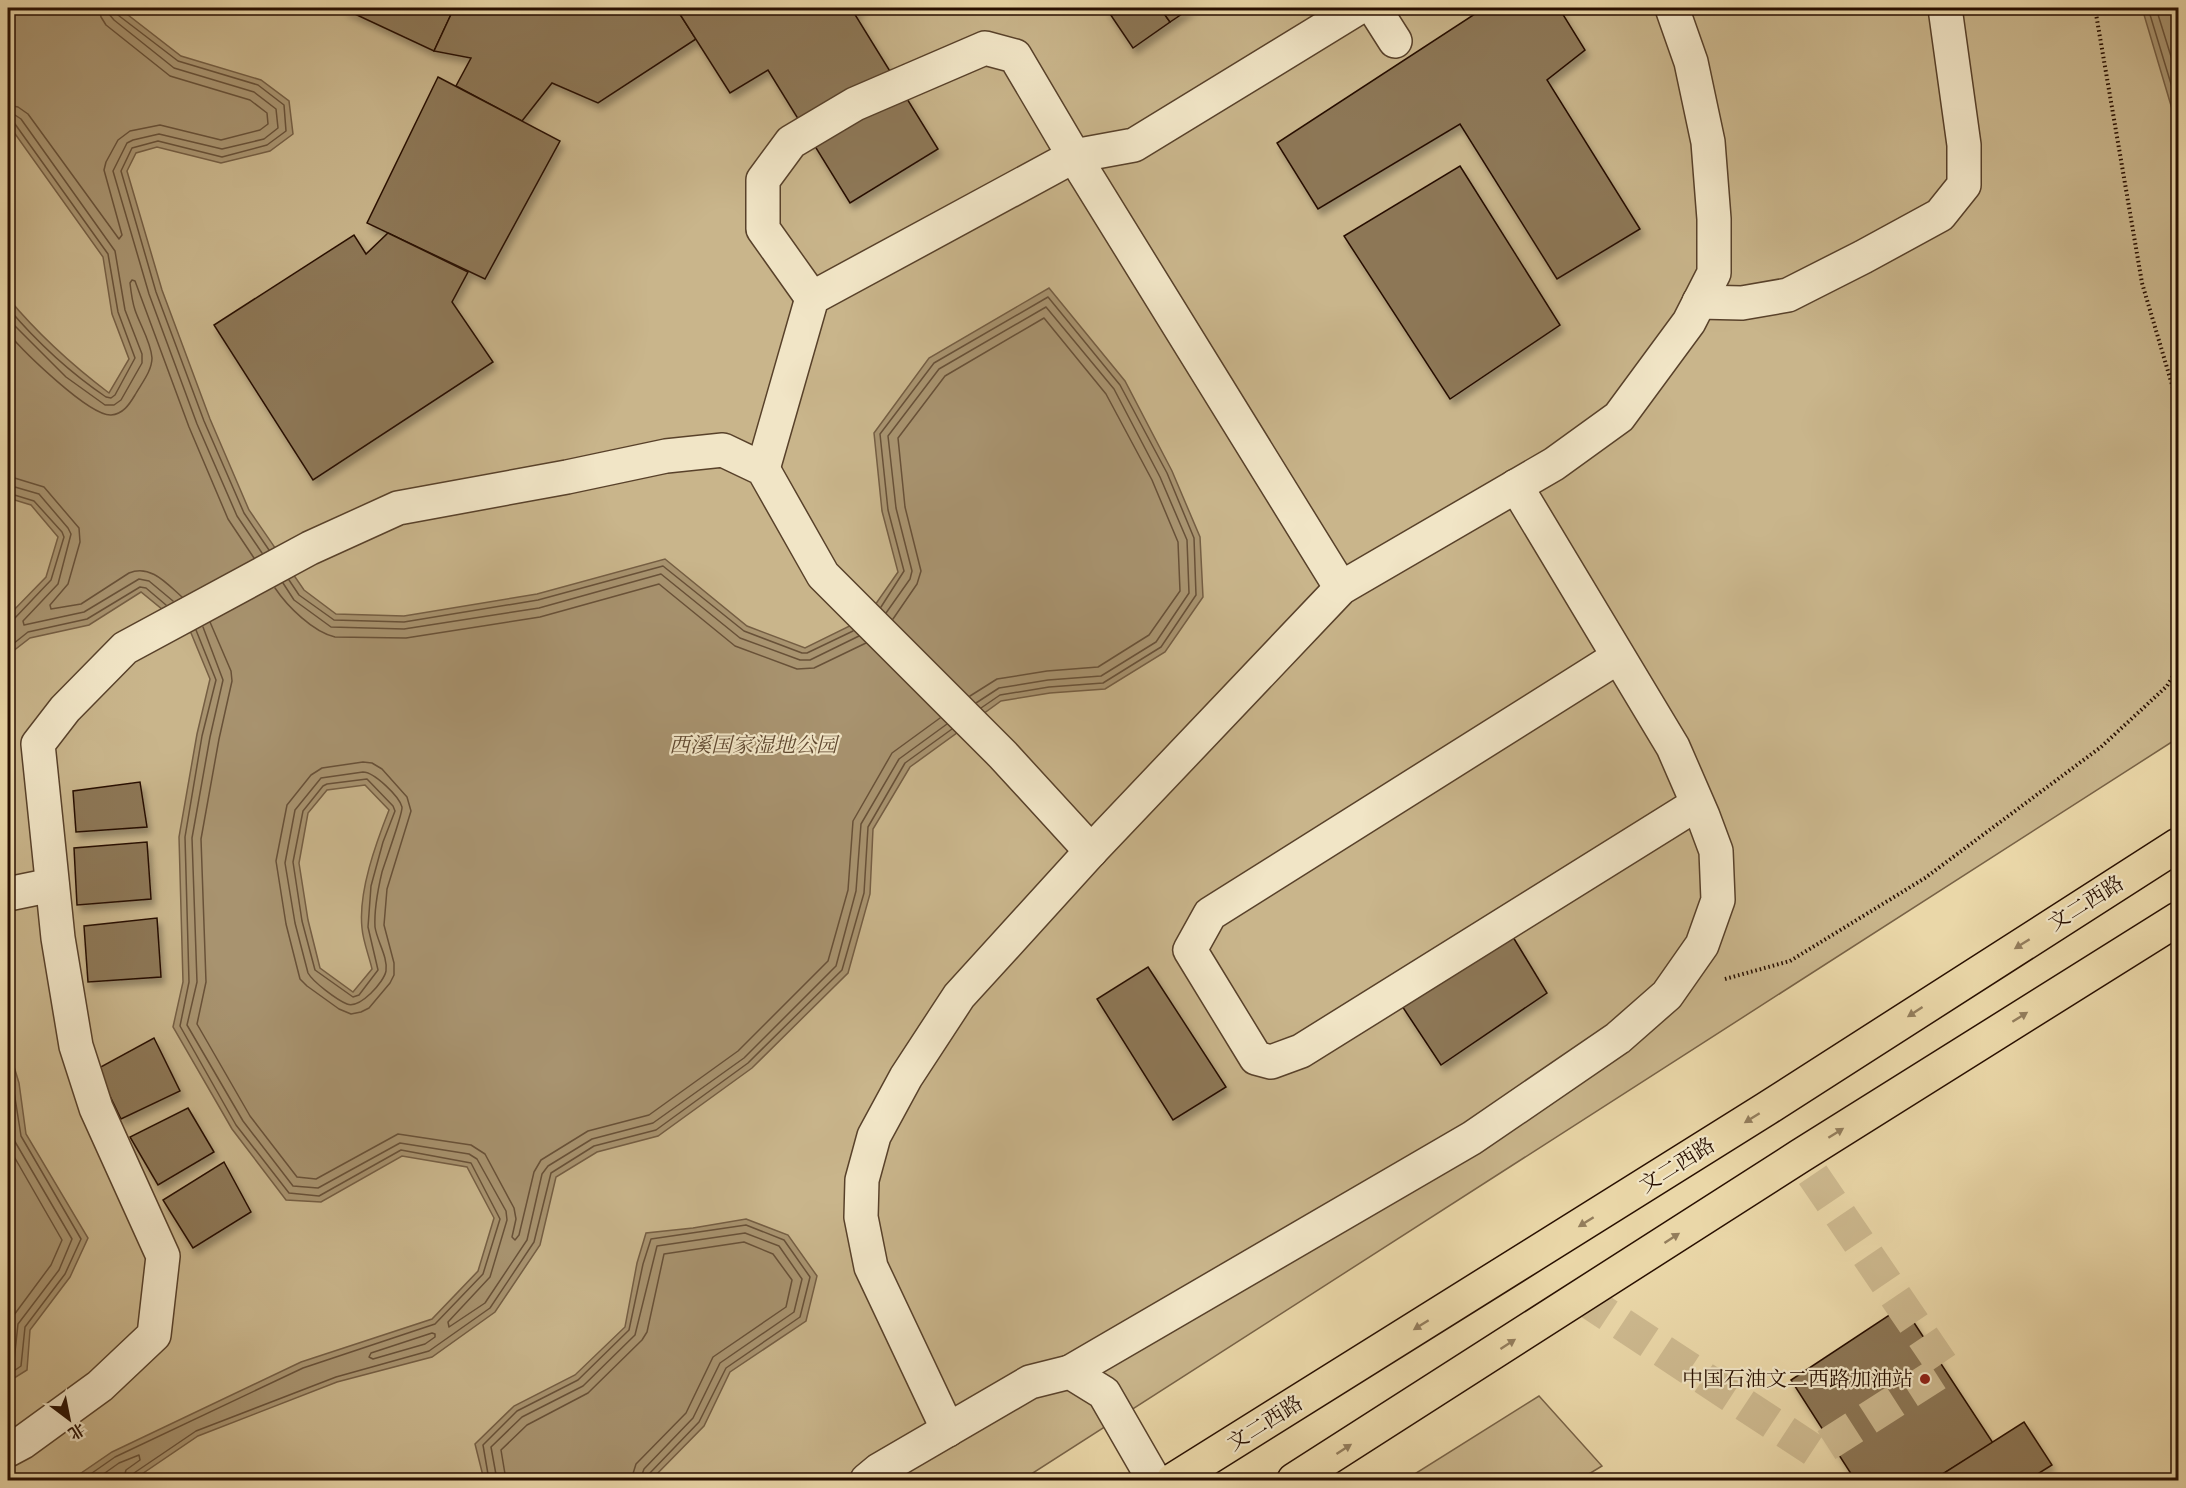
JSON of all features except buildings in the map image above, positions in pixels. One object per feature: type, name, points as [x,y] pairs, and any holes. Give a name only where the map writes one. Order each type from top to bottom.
[{"type":"main road","name":"文二西路","points":[[1173,1480],[1766,1109],[2178,845]]},
{"type":"main road","points":[[1294,1480],[1971,1048],[2178,919]]},
{"type":"street","points":[[763,469],[813,298],[1074,156],[1134,145],[1358,8]]},
{"type":"street","points":[[1374,8],[1395,41]]},
{"type":"street","points":[[948,1430],[871,1267],[861,1217],[862,1180],[874,1136],[906,1077],[959,996],[1091,851],[1341,588],[1554,464],[1618,417],[1689,322],[1714,273],[1714,219],[1708,142],[1690,62],[1672,8]]},
{"type":"street","points":[[1699,302],[1742,303],[1788,295],[1940,215],[1964,185],[1964,146],[1945,8]]},
{"type":"street","points":[[813,298],[763,229],[763,180],[791,142],[855,104],[985,48],[1015,56],[1074,156],[1341,588]]},
{"type":"street","points":[[8,1450],[23,1442],[100,1386],[154,1335],[163,1256],[96,1108],[76,1046],[58,938],[38,744],[65,709],[125,648],[310,548],[398,508],[666,456],[723,450],[763,469],[823,575],[1003,755],[1091,851]]},
{"type":"street","points":[[867,1480],[879,1470],[1030,1382],[1070,1372],[1472,1138],[1618,1038],[1667,995],[1702,945],[1718,900],[1716,851],[1697,804],[1673,747],[1516,486]]},
{"type":"street","points":[[1618,657],[1210,914],[1190,950],[1256,1058],[1271,1062],[1301,1051],[1697,804]]},
{"type":"street","points":[[8,894],[52,885]]},
{"type":"street","points":[[1070,1372],[1104,1393],[1154,1480]]},
{"type":"path","points":[[2095,8],[2142,283],[2178,405]]},
{"type":"path","points":[[1723,980],[1790,961],[1925,878],[2101,747],[2167,686],[2178,668]]},
{"type":"green space","name":"西溪国家湿地公园","points":[[8,8],[2178,8],[2178,738],[1022,1480],[8,1480]]},
{"type":"green space","points":[[1539,1396],[1602,1466],[1579,1480],[1405,1480]]},
{"type":"water","points":[[8,8],[119,8],[181,56],[261,80],[289,101],[293,134],[270,151],[221,163],[157,147],[136,153],[127,171],[162,290],[210,419],[249,510],[304,590],[336,614],[404,616],[537,594],[665,559],[747,626],[805,648],[866,618],[898,572],[882,511],[874,433],[929,358],[1049,288],[1125,381],[1172,471],[1200,537],[1203,597],[1165,652],[1105,689],[1050,693],[1001,701],[910,767],[873,829],[870,894],[848,973],[752,1068],[658,1136],[597,1152],[556,1177],[540,1245],[495,1312],[432,1357],[337,1382],[198,1436],[133,1480],[71,1480],[112,1452],[301,1362],[432,1319],[478,1271],[494,1218],[467,1167],[402,1156],[321,1202],[286,1200],[232,1129],[173,1027],[183,982],[179,837],[197,734],[210,679],[191,633],[141,592],[89,625],[30,638],[8,655],[8,616],[46,577],[58,537],[31,505],[8,498],[8,298],[56,348],[109,393],[129,359],[112,314],[103,257],[8,124]],"holes":[[[365,785],[389,810],[365,884],[361,914],[372,969],[353,992],[320,968],[308,920],[299,863],[308,813],[327,790]]]},
{"type":"water","points":[[2142,8],[2178,8],[2178,129]]},
{"type":"water","points":[[8,1047],[19,1083],[26,1134],[88,1238],[70,1277],[30,1330],[27,1370],[8,1382]]},
{"type":"water","points":[[746,1219],[788,1235],[817,1276],[806,1321],[730,1372],[704,1426],[651,1480],[484,1480],[475,1444],[514,1406],[575,1375],[625,1327],[637,1263],[646,1233]]},
{"type":"tunnel","points":[[1581,1297],[1816,1452],[1945,1369],[1800,1156]]},
{"type":"place","name":"中国石油文二西路加油站","points":[[1925,1379]]}]
